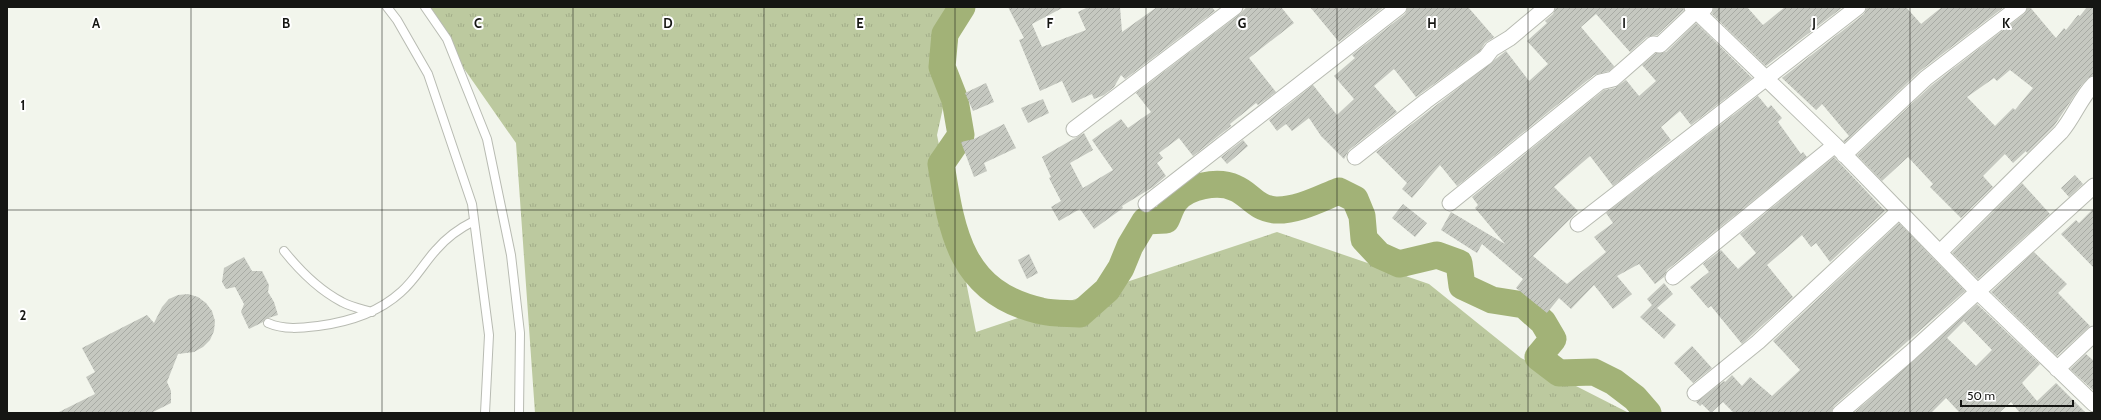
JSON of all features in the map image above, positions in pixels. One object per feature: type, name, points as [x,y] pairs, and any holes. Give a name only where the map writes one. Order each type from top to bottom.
[{"type":"street","points":[[1074,129],[1235,7]]},
{"type":"street","points":[[1146,204],[1399,7]]},
{"type":"street","points":[[1355,157],[1426,100],[1486,57],[1492,49],[1510,38],[1547,7]]},
{"type":"street","points":[[1578,224],[1858,7]]},
{"type":"street","points":[[1673,277],[1840,150],[1926,78],[2019,7]]},
{"type":"street","points":[[1450,202],[1600,82],[1613,79],[1653,44],[1660,45],[1698,8],[1765,78],[1840,150],[1977,291],[2094,404]]},
{"type":"street","points":[[1940,252],[2061,132],[2071,120],[2082,100],[2094,84]]},
{"type":"street","points":[[1840,413],[1910,353],[2094,186]]},
{"type":"street","points":[[1695,393],[1758,342],[1899,211]]},
{"type":"street","points":[[2057,369],[2094,334]]},
{"type":"lane","points":[[387,7],[397,20],[428,74],[472,204],[489,335],[485,413]]},
{"type":"lane","points":[[425,7],[448,39],[487,139],[511,255],[519,325],[519,413]]},
{"type":"lane","points":[[268,323],[280,327],[309,327],[334,323],[372,312],[402,292],[437,248],[457,230],[474,221]]},
{"type":"lane","points":[[284,251],[296,267],[322,290],[343,303],[372,312]]},
{"type":"green space","points":[[421,7],[965,7],[937,135],[976,332],[1277,232],[1429,284],[1521,358],[1629,413],[535,413],[516,143]]},
{"type":"building","points":[[1008,7],[1064,7],[1032,24],[1042,47],[1086,30],[1078,12],[1088,7],[1120,7],[1122,32],[1157,7],[1212,7],[1215,11],[1125,79],[1121,75],[1114,87],[1104,95],[1094,99],[1092,94],[1072,103],[1062,81],[1040,91],[1019,40],[1024,38]]},
{"type":"building","points":[[1247,7],[1281,7],[1294,23],[1249,58],[1276,92],[1258,105],[1256,103],[1230,124],[1231,126],[1193,156],[1179,138],[1159,153],[1163,158],[1157,163],[1166,176],[1153,187],[1122,206],[1123,208],[1094,229],[1080,209],[1059,221],[1051,207],[1061,201],[1049,178],[1051,177],[1042,157],[1084,133],[1093,150],[1070,163],[1083,188],[1113,170],[1092,140],[1121,119],[1128,128],[1151,112],[1136,93],[1240,14]]},
{"type":"building","points":[[1310,7],[1384,7],[1339,42]]},
{"type":"building","points":[[1408,7],[1468,7],[1494,37],[1485,43],[1480,51],[1416,97],[1394,69],[1374,86],[1397,112],[1349,150],[1344,159],[1321,136],[1309,118],[1292,131],[1286,124],[1277,131],[1269,120],[1313,85],[1337,115],[1354,99],[1334,76],[1355,58],[1352,55],[1405,14]]},
{"type":"building","points":[[1556,7],[1683,7],[1684,10],[1657,35],[1647,37],[1630,52],[1596,14],[1581,27],[1614,66],[1609,71],[1594,75],[1457,186],[1440,165],[1412,198],[1402,189],[1407,183],[1376,152],[1506,51],[1529,81],[1548,64],[1527,41],[1547,23],[1545,21],[1553,14]]},
{"type":"building","points":[[1714,7],[1747,7],[1763,25],[1785,7],[1843,7],[1766,66],[1712,14]]},
{"type":"building","points":[[1867,7],[1906,7],[1921,24],[1942,7],[2004,7],[1920,71],[1845,142],[1843,141],[1849,136],[1822,104],[1816,110],[1782,78],[1864,14]]},
{"type":"building","points":[[2028,7],[2030,7],[2056,38],[2064,28],[2066,30],[2078,15],[2080,16],[2087,7],[2094,7],[2094,75],[2082,84],[2054,126],[2027,153],[2026,151],[2013,163],[2005,154],[1983,176],[1993,187],[1961,218],[1930,187],[1933,184],[1908,157],[1882,181],[1857,155],[1932,85],[2024,14]],"holes":[[[2010,70],[2033,88],[2015,110],[2013,108],[1995,126],[1967,97],[1994,78],[1997,81]]]},
{"type":"building","points":[[1696,23],[1752,78],[1691,125],[1680,111],[1661,127],[1671,140],[1613,186],[1590,156],[1554,187],[1578,211],[1533,256],[1567,284],[1606,252],[1594,237],[1613,223],[1606,213],[1758,96],[1768,108],[1771,105],[1782,118],[1778,122],[1801,154],[1803,152],[1807,157],[1667,270],[1664,277],[1655,284],[1639,264],[1617,276],[1632,294],[1613,309],[1594,285],[1571,309],[1559,298],[1547,313],[1516,288],[1523,279],[1482,244],[1477,253],[1441,230],[1451,212],[1505,244],[1475,208],[1478,205],[1472,197],[1604,90],[1615,88],[1626,80],[1639,96],[1656,81],[1642,65],[1656,53],[1666,52]]},
{"type":"building","points":[[986,83],[994,102],[973,111],[965,93]]},
{"type":"building","points":[[1043,99],[1049,113],[1028,123],[1021,108]]},
{"type":"building","points":[[1004,124],[1016,148],[984,163],[987,171],[974,177],[961,142],[974,139]]},
{"type":"building","points":[[1243,140],[1248,146],[1227,164],[1221,157]]},
{"type":"building","points":[[1834,157],[1885,211],[1830,262],[1816,243],[1811,247],[1802,235],[1767,265],[1793,297],[1742,344],[1711,306],[1708,308],[1690,287],[1709,272],[1703,264],[1721,250],[1738,269],[1756,253],[1740,234]]},
{"type":"building","points":[[2075,175],[2083,184],[2069,197],[2061,188]]},
{"type":"building","points":[[2022,183],[2050,214],[1978,279],[1952,253]]},
{"type":"building","points":[[1403,204],[1427,223],[1415,237],[1392,218]]},
{"type":"building","points":[[2094,208],[2094,268],[2061,234],[2076,220],[2079,223]]},
{"type":"building","points":[[1899,223],[1965,291],[1834,406],[1831,413],[1734,413],[1723,402],[1711,413],[1702,404],[1700,406],[1696,402],[1724,381],[1725,382],[1732,375],[1742,386],[1750,377],[1772,396],[1800,370],[1773,341]]},
{"type":"building","points":[[2034,252],[2067,284],[2058,293],[2090,326],[2057,356],[1991,292]]},
{"type":"building","points":[[1029,254],[1038,273],[1027,279],[1018,260]]},
{"type":"building","points":[[244,257],[252,271],[262,271],[269,285],[268,292],[274,302],[278,315],[265,319],[263,322],[249,329],[241,312],[244,304],[235,287],[226,289],[222,282],[224,268]]},
{"type":"building","points":[[1664,283],[1673,294],[1657,308],[1676,325],[1664,339],[1640,317],[1652,305],[1647,299]]},
{"type":"building","points":[[188,294],[198,297],[206,303],[212,311],[215,321],[214,331],[210,340],[203,347],[194,352],[178,354],[167,382],[171,391],[171,403],[151,413],[57,413],[95,394],[86,377],[95,372],[82,348],[147,315],[154,323],[162,307],[169,299],[178,295]]},
{"type":"building","points":[[1977,304],[2040,364],[2022,383],[2037,401],[2056,383],[2086,413],[2020,413],[2011,402],[1999,413],[1960,413],[1946,398],[1931,413],[1854,413]],"holes":[[[1964,321],[1992,350],[1976,366],[1947,338]]]},
{"type":"building","points":[[1692,346],[1712,368],[1693,383],[1674,363]]},
{"type":"building","points":[[2086,354],[2094,361],[2094,391],[2070,369]]},
{"type":"waterway","points":[[962,7],[945,34],[942,67],[955,100],[961,135],[941,164],[945,190],[956,237],[965,257],[977,275],[993,290],[1014,302],[1041,311],[1080,314],[1107,290],[1121,268],[1130,246],[1145,221],[1166,220],[1175,201],[1180,196],[1195,188],[1212,185],[1228,186],[1240,191],[1262,207],[1275,210],[1300,207],[1339,191],[1355,199],[1362,216],[1364,239],[1379,255],[1399,264],[1437,255],[1459,263],[1462,286],[1492,300],[1524,305],[1543,322],[1553,339],[1538,357],[1559,373],[1594,372],[1614,382],[1635,398],[1648,413]]}]
